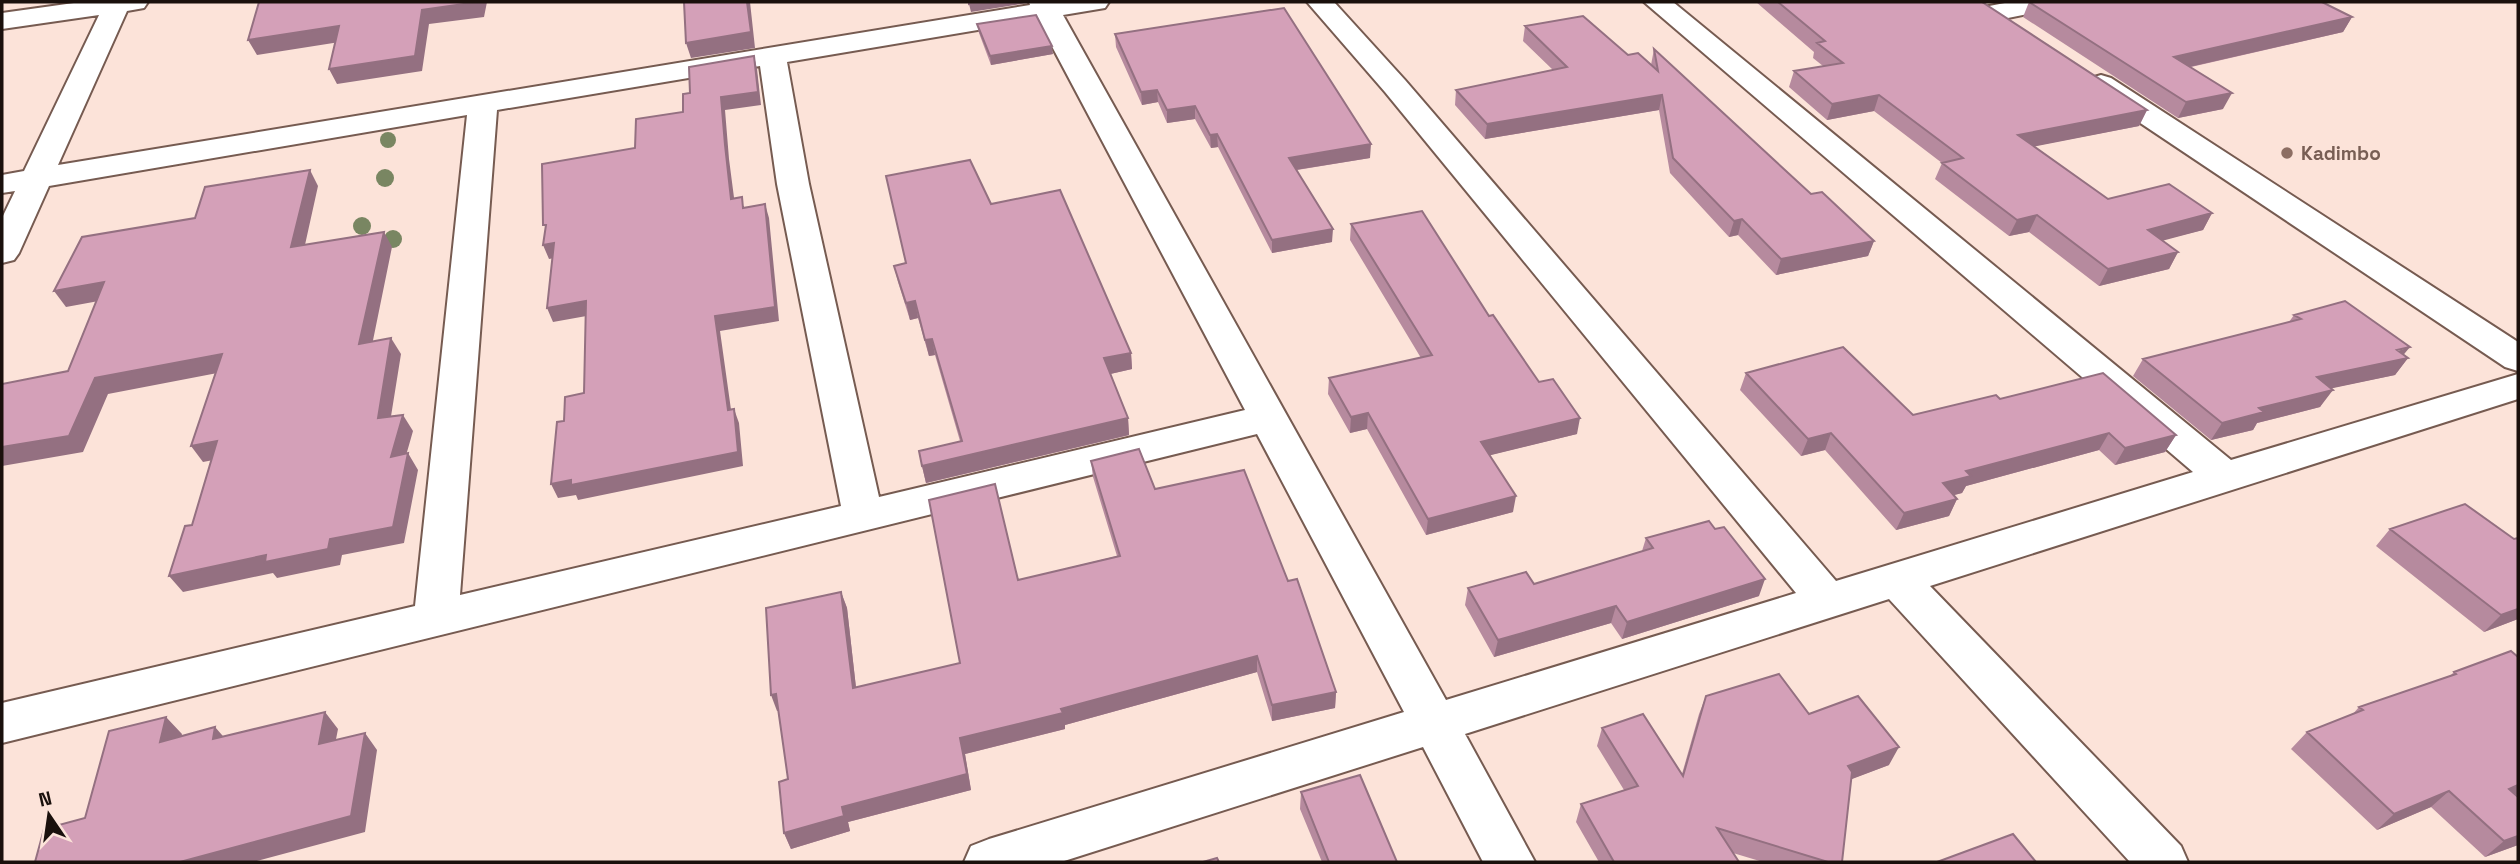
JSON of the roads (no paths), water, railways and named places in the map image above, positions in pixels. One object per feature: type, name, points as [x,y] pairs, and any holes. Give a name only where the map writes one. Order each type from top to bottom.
[{"type":"street","points":[[2,184],[772,56],[1045,6],[1096,2]]},
{"type":"street","points":[[1320,2],[1395,86],[1828,601]]},
{"type":"street","points":[[1657,2],[2225,477]]},
{"type":"street","points":[[1984,7],[2048,2]]},
{"type":"street","points":[[2,20],[124,3]]},
{"type":"street","points":[[2,253],[124,3]]},
{"type":"street","points":[[1045,6],[1510,862]]},
{"type":"street","points":[[1984,7],[2028,36]]},
{"type":"street","points":[[772,56],[793,184],[863,515]]},
{"type":"street","points":[[2075,67],[2518,359]]},
{"type":"street","points":[[436,618],[483,104]]},
{"type":"street","points":[[989,862],[2518,386]]},
{"type":"street","points":[[2,723],[1268,418]]},
{"type":"street","points":[[1897,579],[2163,862]]},
{"type":"place","name":"Kadimbo","points":[[2287,153]]}]
